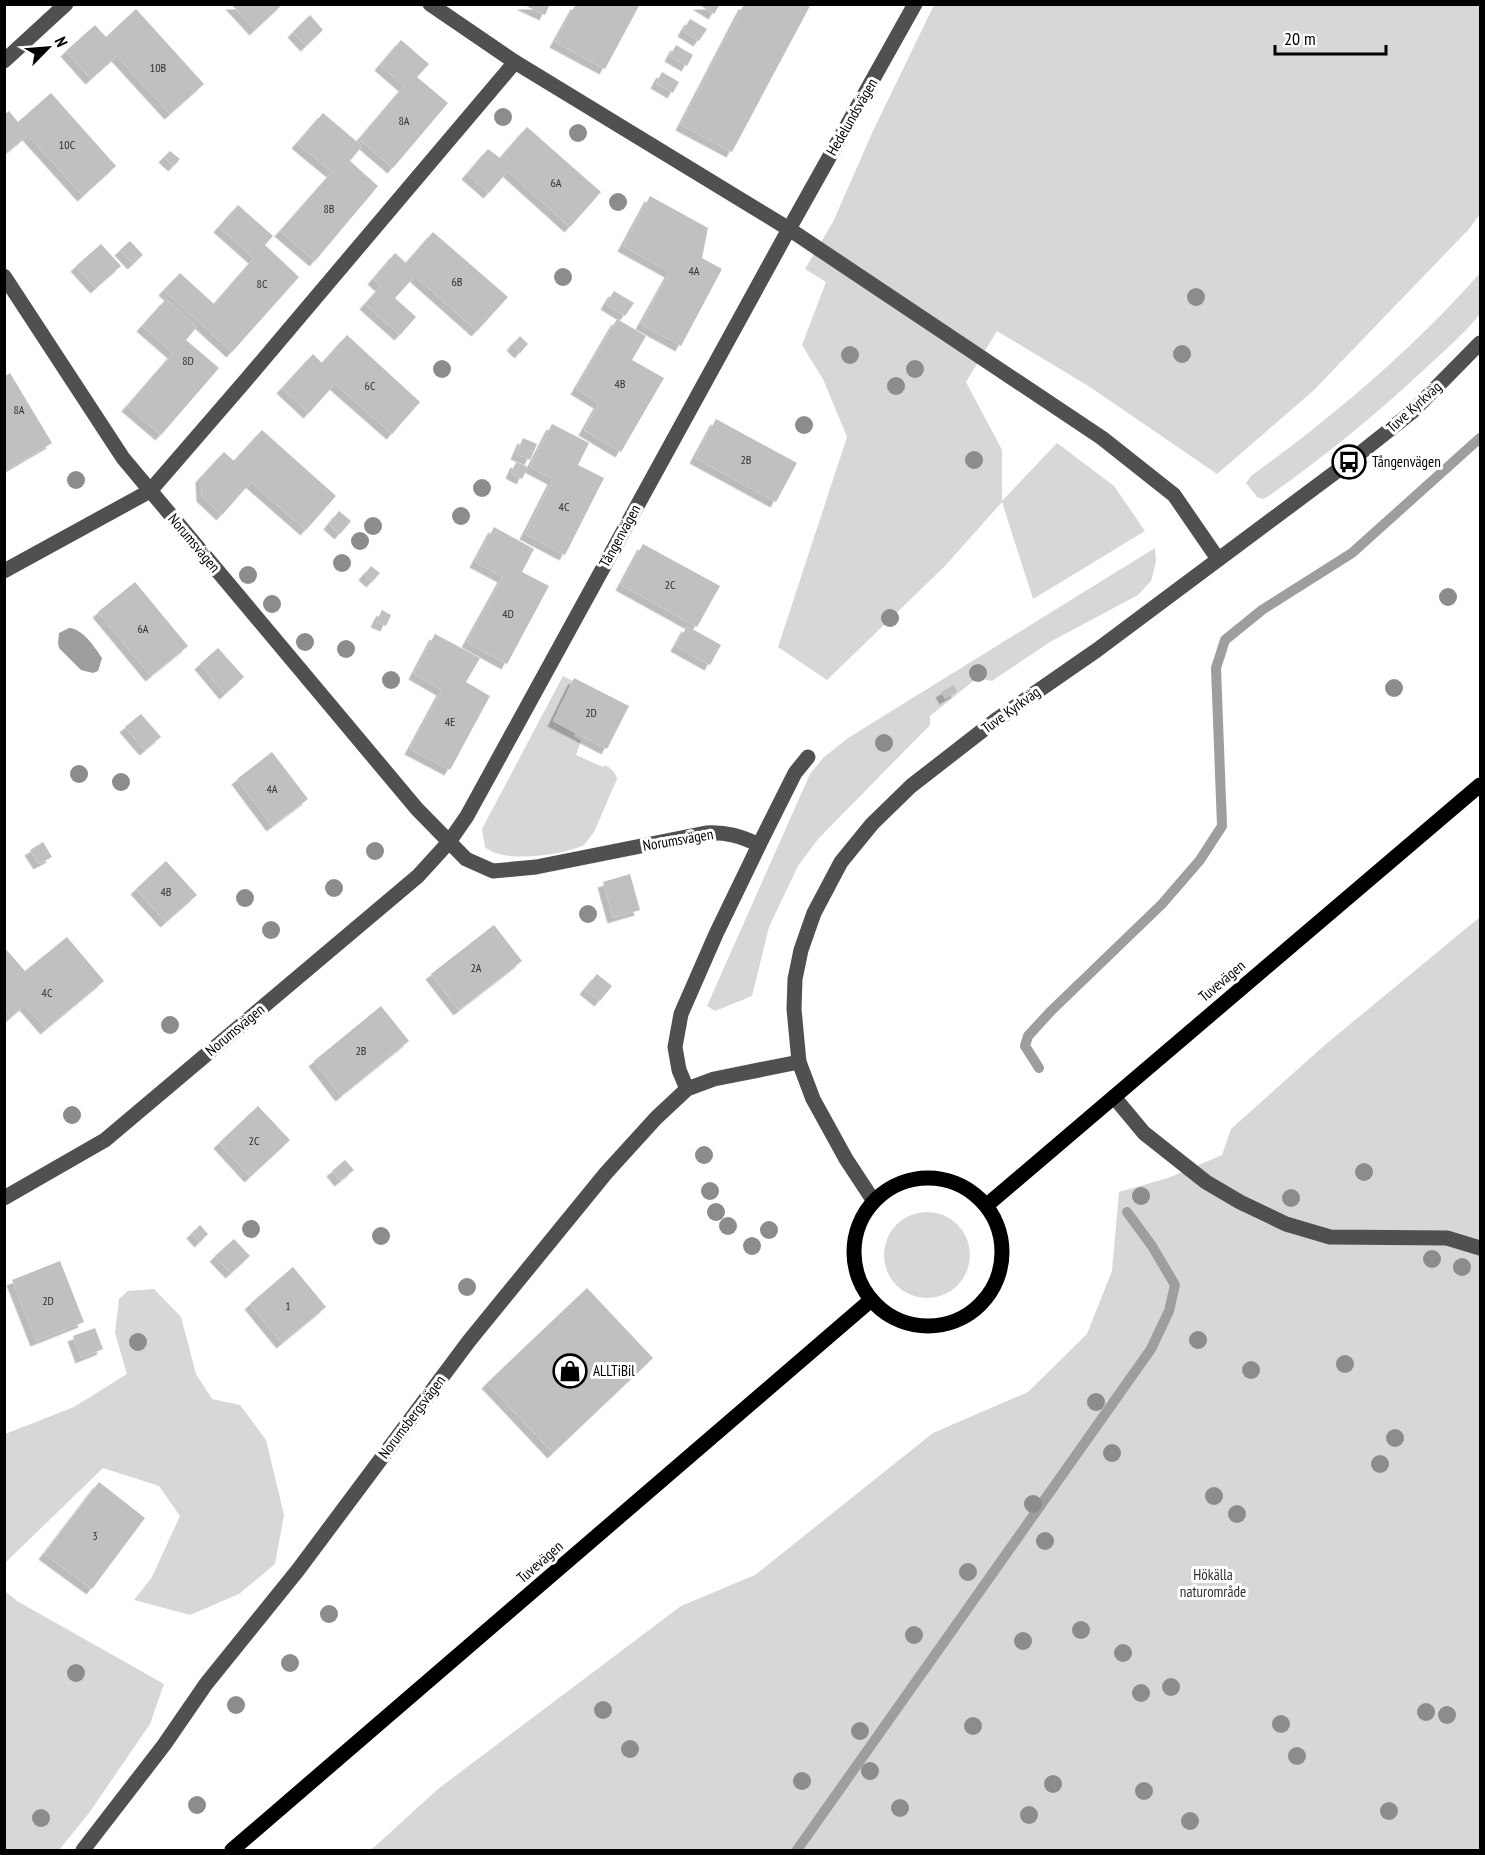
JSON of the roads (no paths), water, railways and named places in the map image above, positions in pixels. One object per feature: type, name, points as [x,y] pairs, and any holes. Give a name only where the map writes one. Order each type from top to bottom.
[{"type":"main road","name":"Tuvevägen","points":[[987,1205],[1480,785]]},
{"type":"main road","points":[[922,1177],[940,1178],[958,1183],[974,1192],[987,1205],[1002,1240],[1002,1260],[998,1279],[988,1296],[975,1310],[958,1320],[940,1325],[921,1326],[902,1322],[885,1313],[871,1300],[861,1285],[855,1268],[853,1250],[862,1215],[873,1200],[888,1188],[922,1177]]},
{"type":"main road","name":"Tuvevägen","points":[[232,1851],[871,1300]]},
{"type":"street","points":[[4,61],[66,4]]},
{"type":"street","points":[[430,4],[515,62],[789,229],[1102,438],[1174,495],[1218,559]]},
{"type":"street","name":"Hedelundsvägen","points":[[789,229],[915,4]]},
{"type":"street","points":[[4,571],[150,490],[515,62]]},
{"type":"street","name":"Tångenvägen","points":[[449,842],[467,816],[789,229]]},
{"type":"street","name":"Norumsvägen","points":[[4,276],[123,458],[417,809],[466,859],[493,871],[536,867],[706,833],[724,832],[743,837],[759,845]]},
{"type":"street","name":"Tuve Kyrkväg","points":[[873,1200],[813,1099],[800,1062],[794,1009],[795,979],[801,950],[814,913],[841,862],[872,824],[911,786],[996,720],[1097,650],[1268,524],[1412,412],[1480,343]]},
{"type":"street","points":[[687,1089],[679,1070],[675,1047],[681,1014],[759,845],[795,773],[808,756]]},
{"type":"street","name":"Norumsvägen","points":[[4,1198],[105,1140],[418,876],[449,842]]},
{"type":"street","name":"Norumsbergsvägen","points":[[83,1851],[164,1745],[207,1684],[298,1569],[469,1341],[606,1173],[656,1118],[687,1089],[714,1079],[800,1062]]},
{"type":"street","points":[[1114,1097],[1144,1133],[1206,1182],[1240,1202],[1286,1224],[1330,1237],[1446,1238],[1480,1248]]},
{"type":"waterway","points":[[1039,1068],[1025,1046],[1028,1036],[1162,904],[1200,860],[1222,826],[1216,668],[1225,640],[1262,610],[1352,553],[1480,438]]},
{"type":"waterway","points":[[797,1850],[1151,1349],[1169,1311],[1175,1285],[1152,1246],[1127,1212]]},
{"type":"place","name":"Tångenvägen","points":[[1349,462]]},
{"type":"place","name":"ALLTiBil","points":[[570,1371]]},
{"type":"park label","name":"Hökälla naturområde","points":[[1213,1584]]}]
